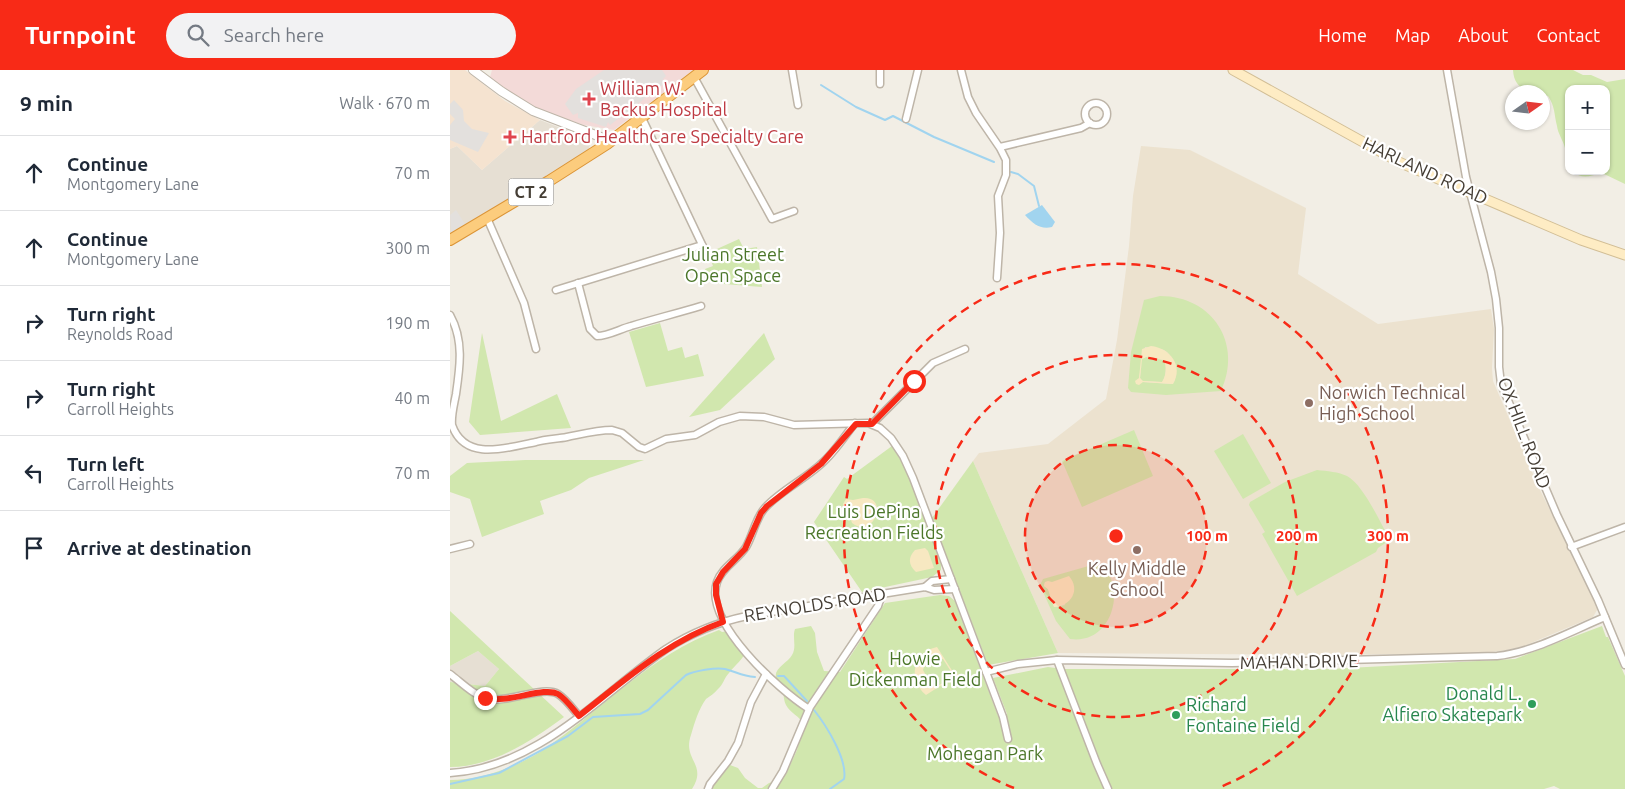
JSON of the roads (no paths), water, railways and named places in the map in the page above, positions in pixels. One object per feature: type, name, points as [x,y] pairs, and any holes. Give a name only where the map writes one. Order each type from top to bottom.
[{"type":"highway","name":"CT 2","points":[[450,240],[611,141],[699,73]]},
{"type":"main road","name":"HARLAND ROAD","points":[[1233,70],[1390,158],[1581,240],[1625,255]]},
{"type":"street","points":[[473,70],[501,91],[533,111],[611,141]]},
{"type":"street","points":[[792,70],[798,105]]},
{"type":"street","points":[[880,70],[880,84]]},
{"type":"street","points":[[906,119],[918,70]]},
{"type":"street","points":[[960,70],[968,97],[976,113],[1005,157],[1006,170],[998,196],[1000,238],[997,278]]},
{"type":"street","name":"OX HILL ROAD","points":[[1447,70],[1470,193],[1490,267],[1496,299],[1501,384],[1543,485],[1605,617],[1625,665]]},
{"type":"street","points":[[699,73],[772,219],[794,211]]},
{"type":"street","points":[[642,118],[706,253]]},
{"type":"street","points":[[1000,147],[1080,128],[1090,123]]},
{"type":"street","points":[[487,218],[524,303],[536,349]]},
{"type":"street","points":[[556,290],[702,245]]},
{"type":"street","points":[[578,283],[590,329],[596,336],[655,321],[701,306]]},
{"type":"street","points":[[451,317],[458,333],[460,345],[459,371],[452,425],[455,433],[466,443],[479,449],[505,450],[540,441],[612,430],[622,433],[638,447],[647,449],[666,439],[694,435],[726,420],[744,415],[794,425],[872,424],[887,434],[906,463],[1003,717],[1008,739]]},
{"type":"street","points":[[872,424],[928,367],[936,361],[965,349]]},
{"type":"street","points":[[809,708],[789,696],[766,674],[732,635],[723,622],[716,595],[716,584],[723,572],[745,549],[761,513],[767,506],[821,464],[856,424]]},
{"type":"street","points":[[1572,547],[1625,527]]},
{"type":"street","points":[[450,549],[470,544]]},
{"type":"street","name":"REYNOLDS ROAD","points":[[450,773],[481,769],[515,757],[549,738],[666,649],[701,630],[723,622],[925,587],[932,581],[951,578]]},
{"type":"street","name":"REYNOLDS ROAD","points":[[925,587],[932,590],[955,589]]},
{"type":"street","points":[[772,789],[783,772],[809,708],[878,606],[882,594]]},
{"type":"street","name":"MAHAN DRIVE","points":[[986,672],[1026,663],[1057,660],[1232,663],[1497,656],[1529,649],[1605,617]]},
{"type":"street","points":[[1057,660],[1108,789]]},
{"type":"street","points":[[450,674],[477,694],[490,699],[504,700],[544,692],[555,692],[579,716]]},
{"type":"street","points":[[708,789],[738,743],[751,702],[766,674]]},
{"type":"water","points":[[1042,205],[1055,222],[1052,227],[1044,228],[1037,226],[1025,215]]},
{"type":"waterway","points":[[821,85],[856,107],[885,120],[893,116],[934,137],[994,162]]},
{"type":"waterway","points":[[1011,172],[1018,174],[1034,186],[1039,206]]},
{"type":"waterway","points":[[450,784],[499,773],[568,736],[593,717],[640,714],[648,710],[686,675],[705,670],[721,669],[755,677]]},
{"type":"waterway","points":[[778,676],[784,676],[807,701]]},
{"type":"waterway","points":[[814,710],[830,733],[843,762],[844,779],[830,789]]},
{"type":"place","name":"William W. Backus Hospital","points":[[589,99]]},
{"type":"place","name":"Hartford HealthCare Specialty Care","points":[[510,137]]},
{"type":"place","name":"Norwich Technical High School","points":[[1309,403]]},
{"type":"place","name":"Kelly Middle School","points":[[1137,550]]},
{"type":"place","name":"Donald L. Alfiero Skatepark","points":[[1532,704]]},
{"type":"place","name":"Richard Fontaine Field","points":[[1176,715]]},
{"type":"park label","name":"Julian Street Open Space","points":[[733,265]]},
{"type":"park label","name":"Luis DePina Recreation Fields","points":[[874,522]]},
{"type":"park label","name":"Howie Dickenman Field","points":[[915,669]]},
{"type":"park label","name":"Mohegan Park","points":[[985,754]]}]
